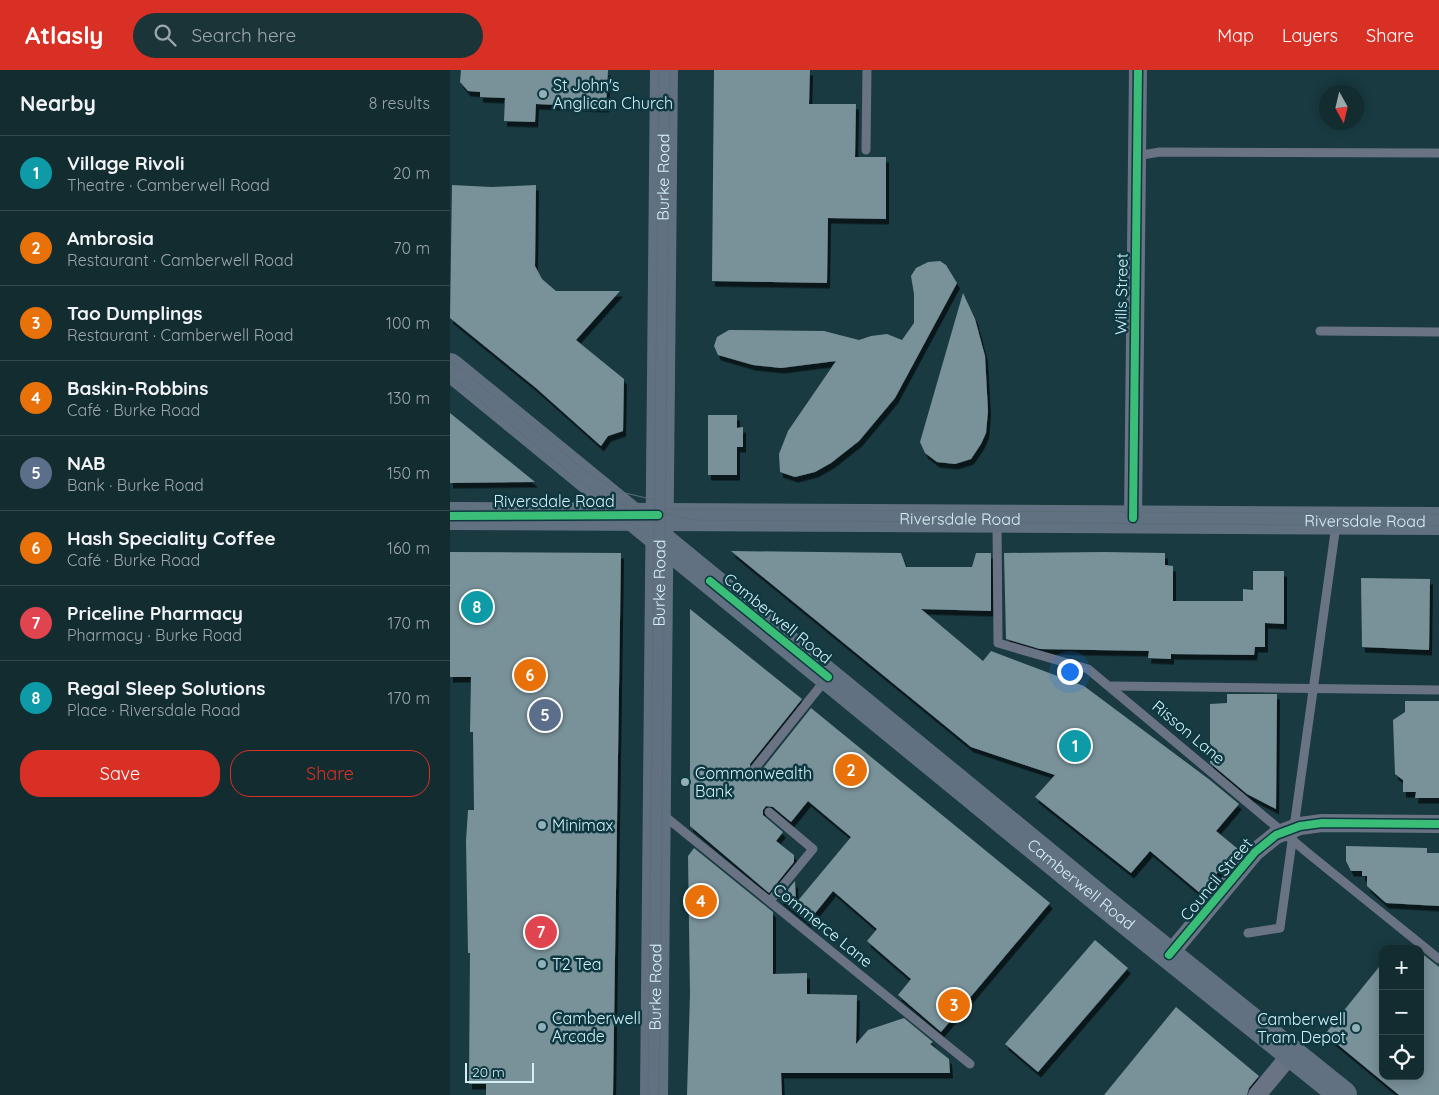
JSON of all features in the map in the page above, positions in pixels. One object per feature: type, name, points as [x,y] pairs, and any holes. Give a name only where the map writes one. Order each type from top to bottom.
[{"type":"main road","name":"Burke Road","points":[[654,1095],[658,527],[664,70]]},
{"type":"main road","points":[[450,367],[629,515]]},
{"type":"main road","name":"Riversdale Road","points":[[450,516],[629,515],[658,527],[997,518],[1439,520]]},
{"type":"main road","name":"Camberwell Road","points":[[658,527],[828,677],[1343,1095]]},
{"type":"street","name":"Wills Street","points":[[1133,518],[1138,70]]},
{"type":"street","name":"Council Street","points":[[1169,955],[1255,852],[1271,838],[1322,823],[1439,824]]},
{"type":"street","points":[[1257,1095],[1292,1053]]},
{"type":"lane","points":[[866,150],[867,70]]},
{"type":"lane","points":[[1136,156],[1160,152],[1439,153]]},
{"type":"lane","points":[[1320,331],[1439,332]]},
{"type":"lane","name":"Risson Lane","points":[[997,518],[998,642],[1088,669],[1112,686],[1439,959]]},
{"type":"lane","points":[[1248,933],[1280,928],[1289,833],[1313,688],[1337,519]]},
{"type":"lane","points":[[754,768],[828,677]]},
{"type":"lane","points":[[1112,686],[1439,690]]},
{"type":"lane","name":"Commerce Lane","points":[[657,810],[970,1064]]},
{"type":"lane","points":[[769,812],[813,849],[770,900]]},
{"type":"building","name":"St John's Anglican Church","points":[[461,70],[608,70],[606,107],[536,104],[535,122],[504,121],[505,98],[480,97],[480,92],[468,91],[460,82]]},
{"type":"building","points":[[714,70],[810,70],[809,104],[856,104],[855,157],[886,157],[886,219],[828,218],[827,283],[712,281]]},
{"type":"building","points":[[452,185],[491,187],[536,185],[535,266],[542,279],[556,291],[620,291],[576,340],[624,379],[623,431],[608,436],[601,446],[536,388],[450,318]]},
{"type":"building","points":[[940,261],[946,265],[957,283],[895,398],[859,441],[831,463],[815,472],[795,477],[780,472],[779,454],[788,431],[836,361],[781,368],[753,365],[718,355],[714,346],[717,337],[729,330],[824,331],[859,340],[887,334],[902,340],[914,323],[914,294],[911,276],[916,268],[928,262]]},
{"type":"building","points":[[963,293],[975,319],[985,356],[988,411],[986,433],[981,444],[971,459],[955,464],[937,462],[925,453],[920,442]]},
{"type":"building","points":[[450,413],[535,482],[450,483]]},
{"type":"building","points":[[708,415],[737,415],[737,428],[743,427],[743,447],[737,447],[737,475],[708,475]]},
{"type":"building","points":[[731,551],[901,553],[906,567],[972,567],[976,553],[991,553],[991,611],[921,609],[983,661],[991,651],[1084,686],[1210,780],[1239,804],[1216,831],[1238,849],[1200,893],[1150,851],[1131,873],[1035,797],[1055,775],[971,747]]},
{"type":"building","points":[[450,552],[621,553],[613,1095],[486,1095],[486,1084],[469,1084],[470,953],[468,953],[466,841],[468,810],[474,810],[473,732],[470,732],[471,677],[450,677]]},
{"type":"building","points":[[1004,553],[1165,553],[1165,565],[1173,566],[1173,601],[1243,601],[1243,589],[1253,590],[1253,571],[1284,571],[1284,624],[1265,623],[1265,647],[1255,647],[1254,655],[1171,654],[1171,659],[1148,658],[1149,651],[1040,649],[1006,639]]},
{"type":"building","points":[[1361,578],[1430,579],[1429,650],[1362,647]]},
{"type":"building","points":[[690,609],[802,699],[750,764],[751,773],[760,772],[811,708],[1050,903],[941,1032],[898,995],[911,979],[867,941],[877,929],[833,891],[808,922],[780,899],[795,881],[796,903],[851,837],[808,801],[791,822],[773,807],[766,806],[763,810],[763,815],[783,832],[776,841],[794,855],[794,862],[769,893],[690,826]]},
{"type":"building","points":[[1227,694],[1277,694],[1276,809],[1247,794],[1210,763],[1210,704],[1227,703]]},
{"type":"building","points":[[1405,701],[1439,701],[1439,798],[1415,798],[1416,792],[1403,792],[1403,780],[1395,774],[1393,720],[1405,712]]},
{"type":"building","points":[[1346,846],[1427,848],[1427,853],[1439,853],[1439,906],[1386,903],[1367,886],[1367,876],[1362,876],[1362,871],[1351,871],[1346,861]]},
{"type":"building","points":[[694,848],[773,912],[773,974],[807,973],[807,994],[857,995],[856,1044],[868,1030],[904,1018],[933,1042],[930,1044],[949,1059],[950,1073],[781,1073],[782,1095],[687,1095],[690,994],[688,856]]},
{"type":"building","points":[[1095,940],[1128,968],[1038,1072],[1005,1044]]},
{"type":"building","name":"Camberwell Tram Depot","points":[[1424,955],[1439,967],[1439,1095],[1399,1095],[1381,1080],[1424,1080]]},
{"type":"building","name":"Camberwell Tram Depot","points":[[1379,967],[1379,1079],[1325,1034]]},
{"type":"building","points":[[1176,1007],[1259,1076],[1249,1088],[1247,1095],[1104,1095]]},
{"type":"tram line","points":[[648,1095],[659,70]]},
{"type":"tram line","points":[[659,1095],[670,70]]},
{"type":"tram line","points":[[450,360],[592,476],[621,492],[659,501]]},
{"type":"tram line","points":[[450,376],[594,492],[621,504],[693,520],[1439,526]]},
{"type":"tram line","points":[[450,510],[627,509]]},
{"type":"tram line","points":[[664,509],[1439,514]]},
{"type":"tram line","points":[[450,521],[660,521]]},
{"type":"cycle path","points":[[1133,518],[1138,70]]},
{"type":"cycle path","points":[[450,516],[658,515]]},
{"type":"cycle path","points":[[710,581],[828,677]]},
{"type":"cycle path","points":[[1169,955],[1255,852],[1276,835],[1300,826],[1322,823],[1439,824]]},
{"type":"place","name":"St John's Anglican Church","points":[[543,94]]},
{"type":"place","name":"Regal Sleep Solutions","points":[[477,607]]},
{"type":"place","name":"Hash Speciality Coffee","points":[[530,675]]},
{"type":"place","name":"NAB","points":[[545,715]]},
{"type":"place","name":"Village Rivoli","points":[[1075,746]]},
{"type":"place","name":"Ambrosia","points":[[851,770]]},
{"type":"place","name":"Commonwealth Bank","points":[[685,782]]},
{"type":"place","name":"Minimax","points":[[542,825]]},
{"type":"place","name":"Baskin-Robbins","points":[[701,901]]},
{"type":"place","name":"Priceline Pharmacy","points":[[541,932]]},
{"type":"place","name":"T2 Tea","points":[[542,964]]},
{"type":"place","name":"Tao Dumplings","points":[[954,1005]]},
{"type":"place","name":"Camberwell Arcade","points":[[542,1027]]},
{"type":"place","name":"Camberwell Tram Depot","points":[[1356,1028]]}]
